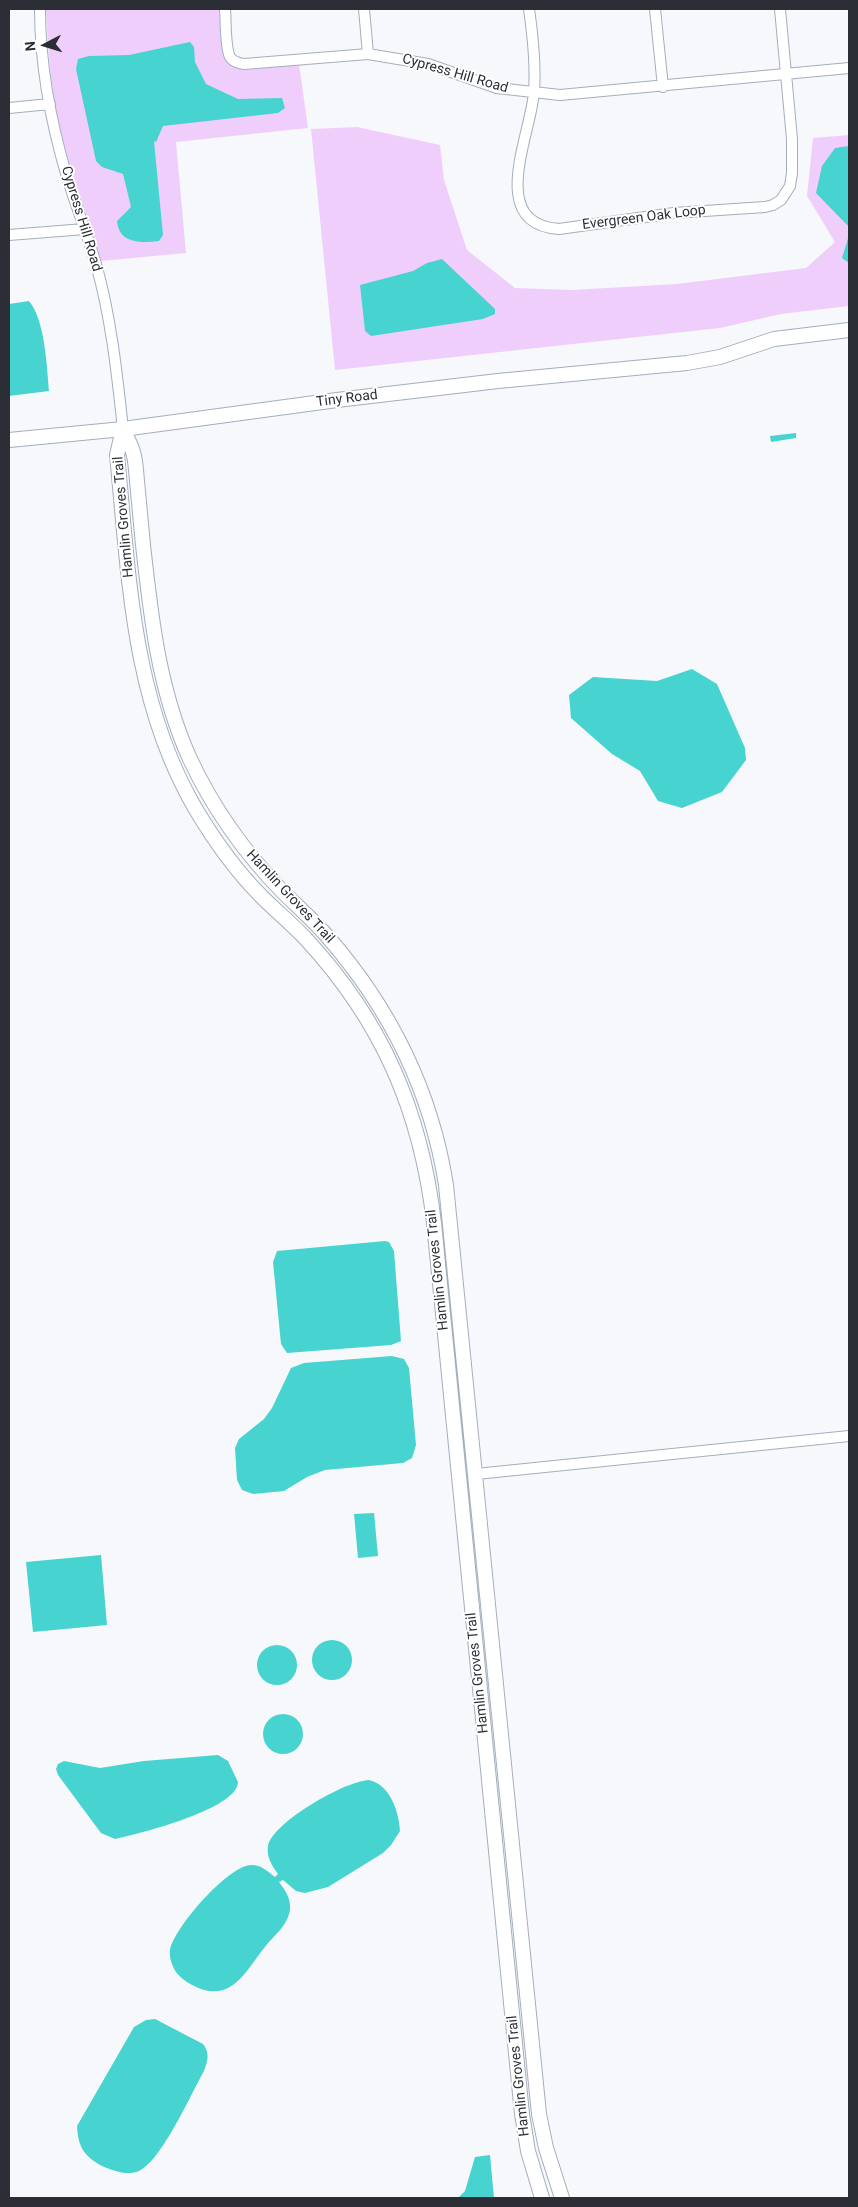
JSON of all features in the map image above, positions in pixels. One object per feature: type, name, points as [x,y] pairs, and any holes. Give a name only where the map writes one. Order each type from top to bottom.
[{"type":"street","name":"Cypress Hill Road","points":[[40,9],[42,54],[50,104],[67,178],[85,229],[107,311],[123,428]]},
{"type":"street","name":"Cypress Hill Road","points":[[224,9],[230,58],[237,63],[368,54],[428,64],[497,88],[534,94],[580,95],[849,68]]},
{"type":"street","points":[[364,9],[368,54]]},
{"type":"street","name":"Evergreen Oak Loop","points":[[529,9],[536,62],[534,94],[517,182],[518,201],[523,211],[534,222],[548,228],[559,229],[674,213],[773,205],[781,200],[790,186],[793,160],[780,9]]},
{"type":"street","points":[[655,9],[663,87]]},
{"type":"street","points":[[9,108],[50,104]]},
{"type":"street","points":[[9,235],[85,229]]},
{"type":"street","name":"Tiny Road","points":[[9,440],[123,428],[498,381],[687,363],[720,357],[774,339],[849,330]]},
{"type":"street","name":"Hamlin Groves Trail","points":[[123,428],[134,452],[149,601],[159,665],[170,705],[190,758],[213,803],[240,841],[272,881],[332,941],[358,973],[386,1014],[406,1052],[423,1092],[437,1140],[446,1185],[542,2132],[562,2198]]},
{"type":"street","name":"Hamlin Groves Trail","points":[[123,428],[118,455],[136,634],[148,696],[172,761],[195,808],[238,870],[320,955],[346,986],[369,1020],[390,1060],[409,1107],[423,1154],[429,1187],[459,1476],[524,2131],[542,2198]]},
{"type":"street","points":[[429,1187],[446,1185]]},
{"type":"street","points":[[459,1476],[849,1436]]},
{"type":"street","points":[[513,2020],[530,2018]]},
{"type":"shaded area","points":[[46,9],[219,9],[223,53],[231,66],[244,70],[299,64],[308,128],[176,142],[186,253],[101,261],[73,177],[59,125],[51,81]]},
{"type":"shaded area","points":[[357,127],[440,145],[444,180],[467,250],[515,288],[571,290],[677,284],[806,268],[835,242],[807,196],[813,138],[849,135],[849,306],[781,314],[720,328],[335,370],[311,129]]},
{"type":"water","points":[[190,42],[194,47],[195,62],[206,84],[238,99],[282,98],[285,108],[278,113],[163,126],[156,142],[154,141],[163,235],[159,241],[138,242],[126,238],[122,234],[117,221],[131,207],[123,174],[102,167],[96,161],[76,69],[78,59],[89,56],[129,55]]},
{"type":"water","points":[[849,146],[849,227],[816,193],[822,166],[835,148]]},
{"type":"water","points":[[849,235],[849,263],[842,258]]},
{"type":"water","points":[[442,259],[495,309],[495,314],[483,319],[371,336],[365,331],[360,285],[413,271],[427,263]]},
{"type":"water","points":[[29,301],[39,320],[42,331],[49,391],[9,396],[9,304]]},
{"type":"water","points":[[796,433],[796,438],[771,442],[770,436]]},
{"type":"water","points":[[692,669],[717,684],[745,748],[746,760],[722,792],[682,808],[658,801],[640,771],[612,754],[571,718],[569,695],[593,677],[657,681]]},
{"type":"water","points":[[389,1242],[394,1251],[401,1341],[391,1345],[287,1353],[281,1344],[273,1262],[277,1251]]},
{"type":"water","points":[[392,1356],[404,1359],[409,1368],[416,1445],[412,1458],[403,1463],[325,1470],[307,1477],[284,1491],[253,1494],[242,1490],[237,1480],[235,1448],[239,1439],[264,1419],[272,1408],[291,1368],[304,1363]]},
{"type":"water","points":[[374,1513],[378,1556],[358,1558],[354,1514]]},
{"type":"water","points":[[101,1555],[107,1625],[33,1632],[26,1562]]},
{"type":"water","points":[[336,1640],[343,1643],[349,1649],[352,1660],[351,1668],[343,1677],[336,1680],[328,1680],[321,1677],[313,1668],[312,1656],[315,1649],[324,1641]]},
{"type":"water","points":[[281,1645],[288,1648],[294,1654],[297,1665],[296,1673],[288,1682],[281,1685],[273,1685],[266,1682],[258,1673],[257,1661],[260,1654],[269,1646]]},
{"type":"water","points":[[287,1714],[294,1717],[300,1723],[303,1734],[302,1742],[294,1751],[287,1754],[279,1754],[272,1751],[264,1742],[263,1730],[266,1723],[275,1715]]},
{"type":"water","points":[[218,1755],[228,1761],[238,1782],[234,1792],[222,1802],[185,1819],[115,1839],[101,1833],[58,1775],[56,1769],[58,1764],[64,1761],[100,1768],[144,1761]]},
{"type":"water","points":[[369,1780],[383,1787],[388,1793],[398,1815],[400,1831],[391,1845],[383,1853],[328,1887],[305,1893],[296,1891],[283,1880],[279,1882],[290,1901],[287,1920],[246,1973],[231,1986],[222,1990],[212,1991],[201,1989],[181,1977],[172,1964],[170,1950],[181,1927],[204,1899],[230,1875],[242,1867],[259,1866],[275,1877],[278,1874],[269,1857],[268,1850],[273,1836],[311,1804],[344,1787]]},
{"type":"water","points":[[155,2019],[203,2044],[208,2057],[207,2063],[175,2126],[157,2154],[139,2171],[125,2173],[116,2171],[102,2166],[86,2154],[79,2140],[77,2126],[134,2027],[146,2020]]},
{"type":"water","points":[[490,2155],[494,2198],[458,2198],[465,2191],[475,2157]]}]
